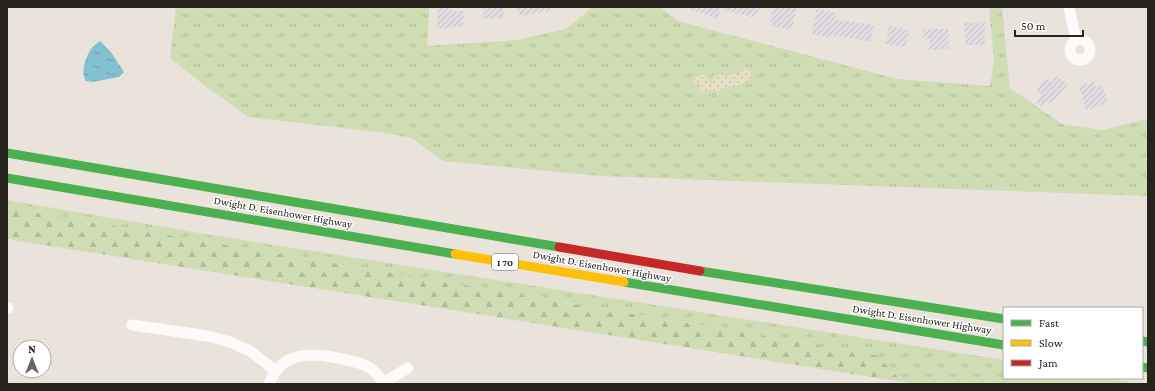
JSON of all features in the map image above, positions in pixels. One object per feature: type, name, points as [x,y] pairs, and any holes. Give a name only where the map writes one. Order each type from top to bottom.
[{"type":"highway","name":"Dwight D. Eisenhower Highway","points":[[7,154],[720,274],[1003,319]]},
{"type":"highway","name":"Dwight D. Eisenhower Highway","points":[[7,178],[1003,345]]},
{"type":"street","points":[[1069,7],[1076,40]]},
{"type":"street","points":[[132,325],[208,336],[230,342],[250,351],[276,371]]},
{"type":"street","points":[[270,384],[276,371],[296,357],[308,354],[318,354],[360,362],[370,368],[384,383],[408,368]]},
{"type":"green space","points":[[176,7],[429,7],[427,46],[516,40],[566,29],[593,7],[660,7],[678,21],[897,79],[990,86],[994,61],[989,7],[1002,7],[1010,88],[1062,124],[1102,130],[1146,119],[1148,128],[1148,196],[601,176],[443,161],[412,138],[378,132],[248,117],[205,86],[170,58]]},
{"type":"green space","points":[[7,200],[211,235],[1003,360],[1003,379],[1112,379],[1140,384],[913,384],[903,382],[876,355],[7,208]]},
{"type":"green space","points":[[7,208],[876,355],[903,382],[7,239]]},
{"type":"sand","points":[[743,68],[747,69],[751,74],[745,83],[727,87],[717,92],[712,90],[704,92],[697,90],[699,88],[699,84],[694,83],[695,78],[701,74],[705,75],[712,84],[714,75],[722,74],[727,77],[731,74],[739,74]]},
{"type":"water","points":[[100,41],[111,52],[124,72],[119,77],[92,82],[86,81],[84,78],[84,69],[86,59],[93,47]]},
{"type":"building","points":[[438,7],[452,7],[452,11],[464,11],[463,27],[451,27],[451,29],[437,28]]},
{"type":"building","points":[[483,7],[503,7],[504,18],[483,19]]},
{"type":"building","points":[[517,7],[550,7],[550,11],[520,16]]},
{"type":"building","points":[[687,7],[722,7],[717,19]]},
{"type":"building","points":[[724,7],[760,7],[756,18],[723,10]]},
{"type":"building","points":[[773,7],[797,7],[792,30],[770,25]]},
{"type":"building","points":[[816,9],[836,13],[835,19],[874,25],[871,42],[832,35],[832,38],[812,34]]},
{"type":"building","points":[[985,22],[985,45],[965,45],[964,23]]},
{"type":"building","points":[[889,26],[909,30],[906,47],[886,44]]},
{"type":"building","points":[[923,29],[948,29],[949,49],[929,50],[930,39],[923,39]]},
{"type":"building","points":[[1056,76],[1068,84],[1051,105],[1046,101],[1041,107],[1036,103],[1042,95],[1036,90],[1045,78],[1052,82]]},
{"type":"building","points":[[1094,82],[1096,88],[1103,86],[1108,103],[1086,110],[1079,86]]},
{"type":"traffic: fast","points":[[7,153],[559,247]]},
{"type":"traffic: fast","points":[[7,178],[455,254]]},
{"type":"traffic: fast","points":[[700,271],[1003,319]]},
{"type":"traffic: fast","points":[[624,282],[1003,345]]},
{"type":"traffic: fast","points":[[1143,341],[1148,342]]},
{"type":"traffic: fast","points":[[1143,367],[1148,368]]},
{"type":"traffic: slow","points":[[455,254],[624,282]]},
{"type":"traffic: jam","points":[[559,247],[700,271]]}]
